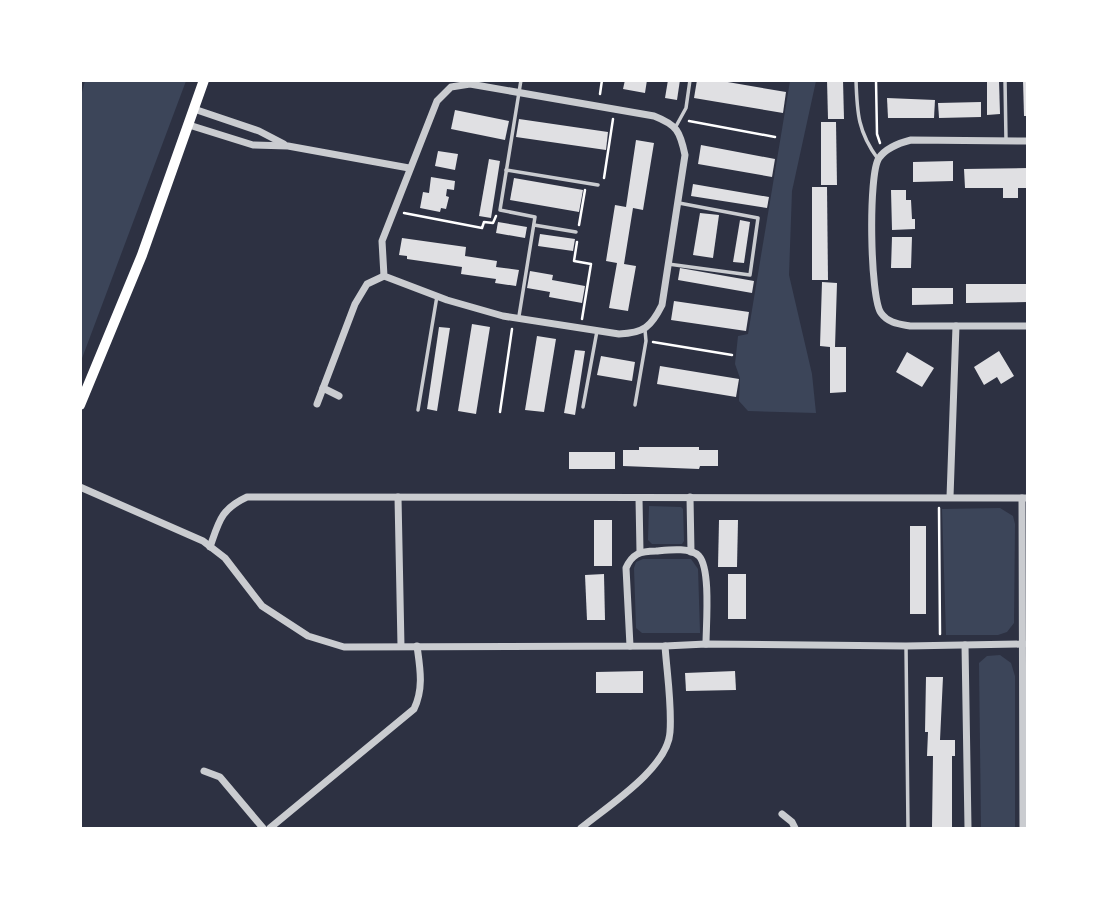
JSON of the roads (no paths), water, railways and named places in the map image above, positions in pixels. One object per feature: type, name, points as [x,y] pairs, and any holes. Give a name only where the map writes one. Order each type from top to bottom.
[{"type":"main road","points":[[80,405],[142,255],[204,80]]},
{"type":"street","points":[[317,404],[355,304],[367,284],[384,276],[437,296],[516,318],[619,334],[636,334],[653,323],[662,305],[678,203],[685,155],[681,137],[673,123],[654,116],[470,84],[451,87],[438,101],[382,241],[384,276]]},
{"type":"street","points":[[194,109],[259,131],[288,146]]},
{"type":"street","points":[[189,125],[253,145],[288,146],[410,168]]},
{"type":"street","points":[[1027,141],[911,140],[898,143],[881,157],[873,172],[872,188],[874,284],[879,311],[894,323],[910,326],[1027,327]]},
{"type":"street","points":[[950,497],[956,326]]},
{"type":"street","points":[[323,388],[339,396]]},
{"type":"street","points":[[80,487],[202,541],[225,558],[262,606],[308,636],[344,647],[1024,644]]},
{"type":"street","points":[[210,547],[220,521],[231,504],[247,497],[1025,498],[1024,828]]},
{"type":"street","points":[[398,497],[401,646]]},
{"type":"street","points":[[690,497],[691,551]]},
{"type":"street","points":[[639,498],[640,552]]},
{"type":"street","points":[[630,646],[626,568],[631,558],[640,552],[691,551],[699,556],[705,574],[706,644]]},
{"type":"street","points":[[965,645],[968,828]]},
{"type":"street","points":[[270,828],[414,709],[421,687],[417,646]]},
{"type":"street","points":[[581,828],[649,772],[664,755],[670,734],[665,646]]},
{"type":"street","points":[[204,771],[220,777],[263,828]]},
{"type":"street","points":[[782,814],[793,822],[795,828]]},
{"type":"lane","points":[[516,318],[535,217],[499,210],[521,80]]},
{"type":"lane","points":[[675,128],[686,108],[690,80]]},
{"type":"lane","points":[[856,80],[857,118],[867,145],[881,157]]},
{"type":"lane","points":[[1005,80],[1006,141]]},
{"type":"lane","points":[[506,170],[598,185]]},
{"type":"lane","points":[[668,264],[750,275],[758,218],[678,203]]},
{"type":"lane","points":[[534,225],[576,232]]},
{"type":"lane","points":[[418,410],[437,296]]},
{"type":"lane","points":[[635,405],[646,341],[645,328]]},
{"type":"lane","points":[[583,407],[597,331]]},
{"type":"lane","points":[[906,646],[908,828]]}]
